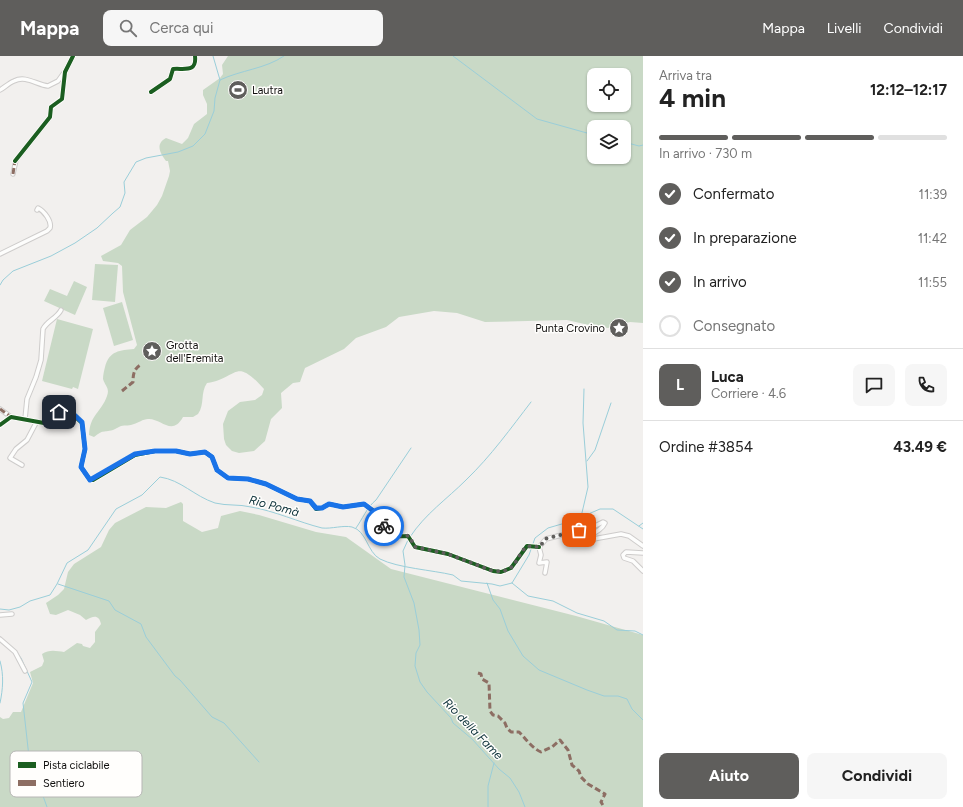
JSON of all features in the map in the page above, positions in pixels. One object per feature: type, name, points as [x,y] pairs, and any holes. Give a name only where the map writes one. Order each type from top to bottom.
[{"type":"street","points":[[0,90],[14,80],[28,79],[48,86],[58,81],[65,72],[73,56]]},
{"type":"street","points":[[151,92],[170,79],[173,69],[187,69],[193,66],[195,63],[195,56]]},
{"type":"street","points":[[12,174],[16,161],[50,117],[51,107],[62,99],[65,72]]},
{"type":"street","points":[[0,254],[47,231],[50,228],[50,221],[41,209],[38,208],[37,210]]},
{"type":"street","points":[[25,419],[26,400],[41,360],[44,327],[62,310]]},
{"type":"street","points":[[0,409],[11,417],[44,423],[50,417],[66,409],[81,421],[85,449],[81,467],[90,480],[135,454],[155,451],[176,451],[190,454],[205,452],[212,457],[217,470],[225,477],[234,479],[248,479],[266,484],[297,499],[310,501],[316,508],[322,508],[329,504],[343,507],[362,504],[366,505],[380,516],[386,532],[390,535],[396,537],[408,536],[415,547],[448,554],[493,571],[504,572],[511,568],[524,548],[530,545],[538,546],[546,539],[603,522],[605,523],[605,526],[587,537],[588,540],[621,534],[629,536],[643,546]]},
{"type":"street","points":[[0,425],[11,417]]},
{"type":"street","points":[[22,465],[10,458],[16,449],[27,440],[36,422]]},
{"type":"street","points":[[538,546],[541,555],[539,562],[546,562],[545,573]]},
{"type":"street","points":[[643,553],[626,552],[623,555],[624,558],[633,561],[643,571]]},
{"type":"street","points":[[0,615],[12,614]]},
{"type":"street","points":[[0,639],[15,652],[25,671]]},
{"type":"green space","points":[[228,56],[643,56],[643,323],[630,322],[608,328],[567,320],[485,322],[457,313],[434,311],[399,317],[386,327],[356,338],[344,349],[305,368],[300,382],[293,383],[281,393],[282,408],[271,419],[265,441],[254,451],[239,453],[232,451],[226,445],[224,439],[223,424],[228,411],[240,402],[255,400],[262,395],[264,389],[247,373],[241,371],[207,383],[198,414],[193,417],[183,417],[175,426],[166,425],[153,419],[146,419],[132,425],[121,426],[113,430],[102,432],[94,437],[89,435],[91,422],[105,402],[108,393],[108,389],[103,379],[109,358],[116,352],[134,349],[137,345],[123,292],[122,266],[118,263],[103,261],[101,256],[121,245],[130,230],[147,217],[157,205],[162,196],[170,171],[168,161],[166,161],[160,152],[161,143],[166,138],[182,144],[188,138],[194,124],[207,114],[207,104],[203,95],[203,90],[220,78],[223,74],[222,65]]},
{"type":"green space","points":[[95,264],[118,265],[115,302],[92,300]]},
{"type":"green space","points":[[74,281],[87,287],[75,315],[44,301],[50,289],[67,296]]},
{"type":"green space","points":[[122,302],[133,340],[114,346],[103,308]]},
{"type":"green space","points":[[57,319],[93,329],[78,389],[73,387],[72,389],[42,381]]},
{"type":"green space","points":[[181,502],[183,504],[183,521],[202,532],[218,528],[221,516],[240,511],[259,515],[316,532],[346,537],[391,569],[576,616],[643,635],[643,807],[0,807],[0,717],[3,719],[9,718],[13,712],[21,712],[33,683],[30,672],[42,666],[44,661],[42,654],[50,651],[64,652],[77,643],[90,648],[95,642],[95,632],[101,624],[97,617],[86,620],[80,615],[68,610],[56,615],[50,614],[46,603],[64,589],[68,572],[74,564],[101,547],[109,530],[115,523],[146,507],[166,508]]},
{"type":"waterway","points":[[213,56],[220,80]]},
{"type":"waterway","points":[[0,285],[3,280],[13,271],[51,256],[75,243],[97,228],[120,207],[125,193],[124,182],[136,162],[146,158],[178,152],[193,146],[205,134],[214,111],[215,98],[220,80],[261,67],[284,56]]},
{"type":"waterway","points":[[453,56],[537,119],[587,133]]},
{"type":"waterway","points":[[631,144],[639,146],[643,145]]},
{"type":"waterway","points":[[581,517],[588,487],[583,423],[584,389]]},
{"type":"waterway","points":[[410,537],[422,521],[484,461],[531,402]]},
{"type":"waterway","points":[[587,461],[595,450],[611,403]]},
{"type":"waterway","points":[[356,528],[411,448]]},
{"type":"waterway","name":"Rio Pomà","points":[[0,609],[9,610],[20,607],[30,601],[50,595],[67,563],[88,550],[116,509],[142,495],[160,477],[174,481],[215,503],[260,509],[322,528],[345,526],[352,527],[361,533],[376,556],[396,565],[453,575],[461,581],[500,586],[512,583],[529,555],[535,538],[548,528],[572,521],[600,509],[613,509],[643,529]]},
{"type":"waterway","name":"Rio Pomà","points":[[639,526],[643,523]]},
{"type":"waterway","name":"Rio della Fame","points":[[408,540],[403,551],[405,565],[404,577],[414,603],[419,630],[420,645],[416,653],[415,666],[420,682],[427,692],[451,718],[453,723],[472,739],[499,769],[510,778],[519,792],[525,807]]},
{"type":"waterway","points":[[487,583],[493,600],[500,609],[508,631],[523,656],[539,670],[587,690],[604,696],[618,696],[627,699],[632,709],[643,720]]},
{"type":"waterway","points":[[512,583],[528,596],[553,601],[577,613],[604,621],[617,630],[635,631],[643,635]]},
{"type":"waterway","points":[[58,584],[109,601],[115,610],[141,624],[146,637],[175,676],[212,717],[224,723],[259,762]]},
{"type":"waterway","points":[[12,647],[21,658],[32,682],[23,703],[28,751]]},
{"type":"waterway","points":[[0,661],[3,682],[0,703]]},
{"type":"waterway","points":[[488,807],[488,786],[494,763]]},
{"type":"waterway","points":[[43,797],[47,807]]},
{"type":"marked path","points":[[13,174],[15,161]]},
{"type":"marked path","points":[[122,391],[133,382],[134,372],[137,367],[142,364]]},
{"type":"marked path","points":[[0,409],[11,417]]},
{"type":"marked path","points":[[478,673],[481,674],[482,679],[489,683],[490,711],[493,715],[498,716],[511,732],[519,732],[532,746],[541,752],[552,747],[560,740],[568,750],[572,765],[579,771],[581,777],[588,784],[605,794],[601,802],[604,807]]},
{"type":"cycle path","points":[[15,161],[50,117],[51,107],[62,99],[65,72],[73,56]]},
{"type":"cycle path","points":[[151,92],[170,79],[173,69],[185,69],[192,67],[194,65],[195,56]]},
{"type":"cycle path","points":[[0,425],[11,417],[44,423],[50,417],[67,409],[82,423],[85,449],[81,467],[90,480],[93,480],[135,455],[155,451],[176,451],[190,454],[205,452],[212,457],[217,470],[228,478],[248,479],[266,484],[297,499],[310,501],[316,509],[322,508],[329,504],[343,507],[364,504],[380,516],[388,534],[395,536],[408,536],[415,547],[448,554],[493,571],[501,572],[511,568],[527,546],[539,547]]},
{"type":"way so far","points":[[384,526],[386,532],[390,535],[396,537],[409,536],[412,545],[415,547],[436,550],[470,561],[493,571],[501,572],[511,568],[524,548],[527,546],[530,545],[540,547],[545,539],[579,530]]},
{"type":"place","name":"Lautra","points":[[238,90]]},
{"type":"place","name":"Punta Crovino","points":[[619,328]]},
{"type":"place","name":"Grotta dell'Eremita","points":[[152,351]]},
{"type":"route","points":[[59,412],[68,409],[82,422],[85,449],[81,467],[90,480],[135,454],[145,454],[155,451],[176,451],[187,454],[205,452],[212,457],[213,463],[217,470],[222,475],[230,479],[248,479],[266,484],[297,499],[310,501],[316,508],[322,508],[329,504],[343,507],[364,504],[381,517],[382,524],[384,526]]}]
